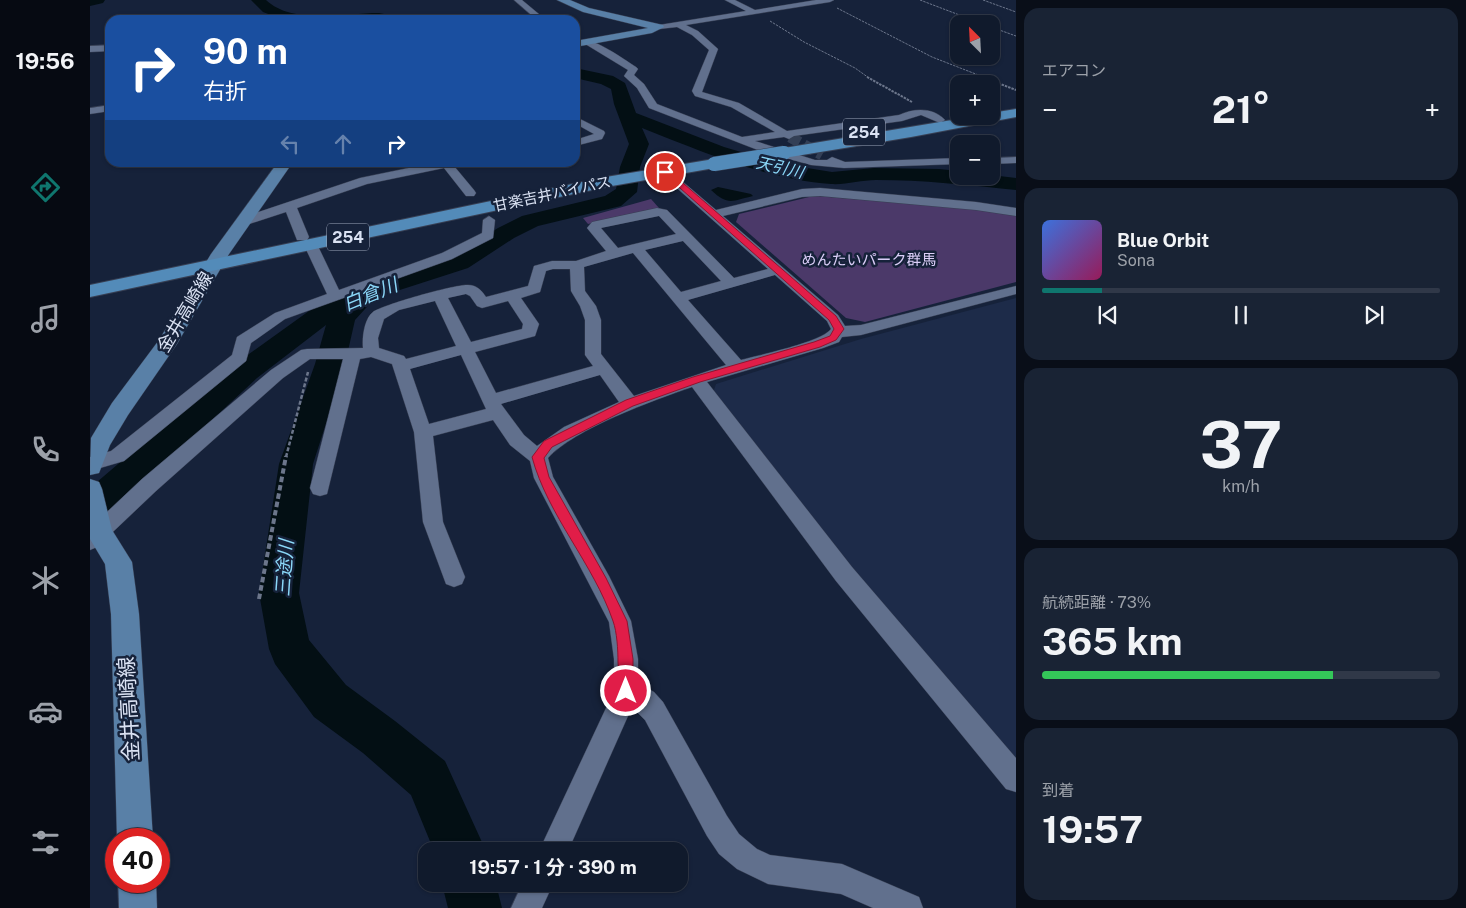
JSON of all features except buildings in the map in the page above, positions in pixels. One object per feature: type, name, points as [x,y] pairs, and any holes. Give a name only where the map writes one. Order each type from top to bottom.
[{"type":"highway","name":"甘楽吉井バイパス","points":[[1000,110],[1015,111]]},
{"type":"highway","name":"甘楽吉井バイパス","points":[[707,161],[784,153],[911,134],[1015,111]]},
{"type":"highway","name":"甘楽吉井バイパス","points":[[90,291],[216,260],[604,179],[707,161],[768,146],[950,118]]},
{"type":"highway","name":"甘楽吉井バイパス","points":[[90,281],[216,260]]},
{"type":"main road","points":[[562,0],[586,10],[659,28]]},
{"type":"main road","points":[[580,43],[659,28]]},
{"type":"main road","name":"金井高崎線","points":[[91,465],[99,444],[120,409],[167,344],[216,260],[282,167]]},
{"type":"main road","name":"金井高崎線","points":[[90,489],[96,533],[118,562],[125,614],[135,828]]},
{"type":"main road","points":[[137,893],[138,908]]},
{"type":"street","points":[[518,0],[536,15]]},
{"type":"street","points":[[729,0],[754,12]]},
{"type":"street","points":[[659,28],[827,1]]},
{"type":"street","points":[[678,24],[695,33],[714,49],[697,91],[698,94],[736,105],[788,135]]},
{"type":"street","points":[[580,43],[603,50],[633,70],[629,76],[641,86],[653,106],[767,150],[815,163],[844,165],[950,161]]},
{"type":"street","points":[[90,49],[105,48]]},
{"type":"street","points":[[653,106],[725,101]]},
{"type":"street","points":[[90,111],[105,109]]},
{"type":"street","points":[[741,140],[902,118],[910,112],[920,112],[940,120]]},
{"type":"street","points":[[580,122],[600,133],[598,137],[580,142]]},
{"type":"street","points":[[822,155],[844,165]]},
{"type":"street","points":[[1000,161],[1016,160]]},
{"type":"street","points":[[243,222],[364,181],[436,167]]},
{"type":"street","points":[[454,167],[470,193]]},
{"type":"street","points":[[538,457],[548,444],[630,403],[737,367],[817,344],[833,338],[839,329],[833,318],[714,214],[652,171]]},
{"type":"street","points":[[714,214],[802,193],[820,192],[976,206],[1016,212]]},
{"type":"street","points":[[290,206],[335,296]]},
{"type":"street","points":[[615,253],[594,228],[597,225],[657,212],[663,213],[730,282]]},
{"type":"street","points":[[91,465],[117,456],[140,438],[240,357],[243,341],[280,316],[447,256],[488,235],[489,220]]},
{"type":"street","points":[[320,488],[355,353],[370,338],[377,316],[394,307],[468,289],[476,293],[482,303],[512,296],[535,289],[539,269],[552,265],[578,265],[615,253],[686,236]]},
{"type":"street","points":[[636,248],[737,367]]},
{"type":"street","points":[[578,265],[578,291],[588,306],[594,320],[593,355],[630,403]]},
{"type":"street","points":[[677,298],[778,270]]},
{"type":"street","points":[[837,332],[861,330],[1016,290]]},
{"type":"street","points":[[440,296],[494,407],[517,440],[538,457],[544,478],[601,582],[620,621],[626,659],[626,691],[612,726],[557,842]]},
{"type":"street","points":[[401,366],[529,332],[531,324],[512,296]]},
{"type":"street","points":[[96,533],[278,374],[307,354],[355,353],[398,360],[401,366],[423,432],[432,522],[454,577]]},
{"type":"street","points":[[423,432],[602,369]]},
{"type":"street","points":[[696,380],[844,574],[1016,779]]},
{"type":"street","points":[[626,691],[636,694],[646,701],[654,711],[716,826],[729,844],[747,859],[768,869],[842,878],[908,908]]},
{"type":"street","points":[[526,908],[534,892]]},
{"type":"path","points":[[920,0],[959,15]]},
{"type":"path","points":[[983,0],[1016,12]]},
{"type":"path","points":[[827,1],[932,57],[1016,90]]},
{"type":"path","points":[[754,12],[804,42],[838,58],[914,103],[918,106],[920,112]]},
{"type":"path","points":[[1000,30],[1016,36]]},
{"type":"path","points":[[259,599],[283,469],[314,354]]},
{"type":"shaded area","points":[[718,187],[753,196],[735,201],[726,200],[711,190]]},
{"type":"shaded area","points":[[1016,298],[1016,764],[883,611],[713,393],[716,384],[861,339]]},
{"type":"green space","name":"めんたいパーク群馬","points":[[818,196],[980,210],[1016,216],[1016,282],[865,322],[846,318],[736,222],[739,214]]},
{"type":"green space","points":[[651,199],[659,208],[588,224],[583,218]]},
{"type":"waterway","points":[[90,2],[98,0]]},
{"type":"waterway","name":"天引川","points":[[258,0],[268,9],[281,15]]},
{"type":"waterway","name":"白倉川","points":[[90,510],[246,371],[319,317],[366,292],[459,263],[506,233],[530,221],[613,201],[626,192],[630,167],[639,144],[623,104],[619,87],[607,80],[580,74]]},
{"type":"waterway","name":"天引川","points":[[630,117],[717,151],[769,167],[801,173],[832,178],[874,174],[939,175],[1016,184]]},
{"type":"waterway","name":"三途川","points":[[362,297],[342,318],[330,364],[296,464],[279,593],[290,649],[330,701],[379,737],[428,778],[456,842]]},
{"type":"waterway","name":"三途川","points":[[471,892],[475,908]]},
{"type":"tunnel","points":[[790,137],[822,155]]},
{"type":"route","points":[[626,691],[626,659],[620,621],[601,582],[544,478],[538,457],[548,444],[630,403],[737,367],[817,344],[833,338],[839,329],[833,318],[665,172]]}]
